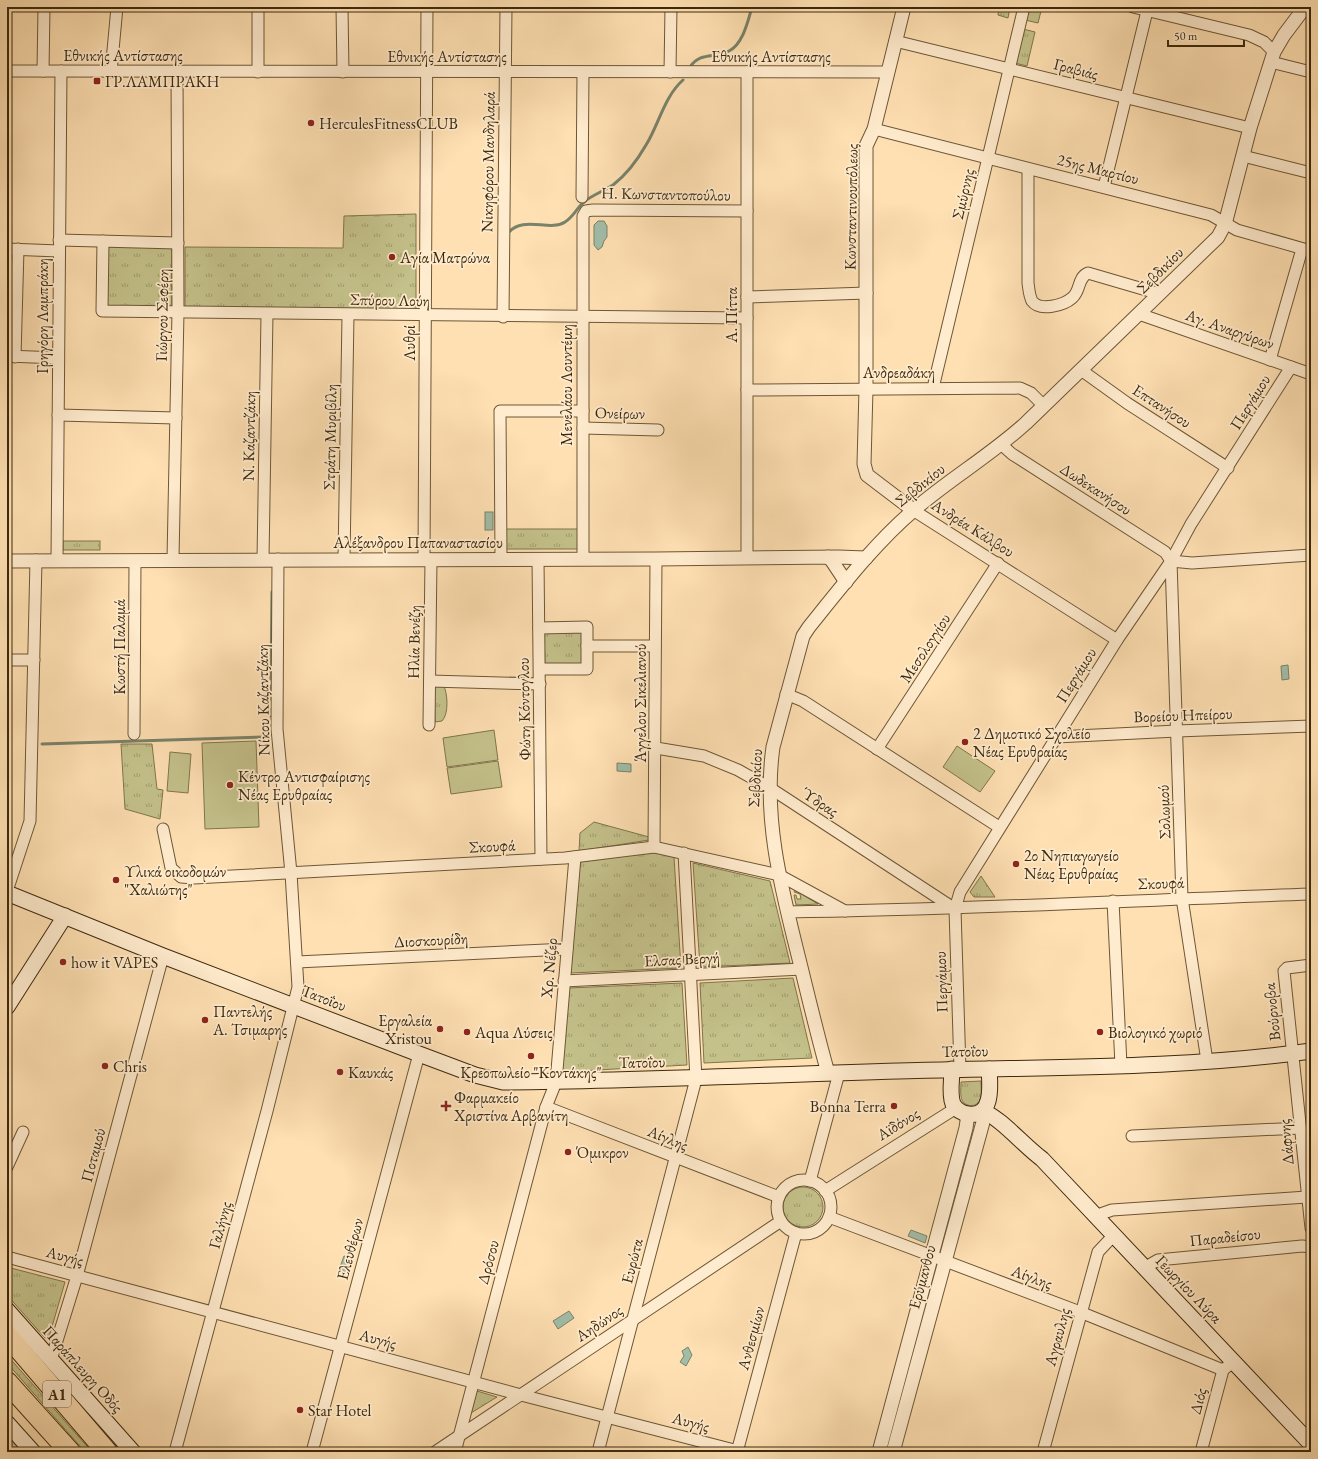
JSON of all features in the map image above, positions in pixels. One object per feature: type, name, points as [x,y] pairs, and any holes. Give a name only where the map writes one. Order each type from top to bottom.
[{"type":"highway","name":"Α1","points":[[7,1335],[107,1452]]},
{"type":"highway","name":"Α1","points":[[7,1382],[70,1452]]},
{"type":"main road","name":"Τατοΐου","points":[[7,892],[163,956],[475,1075],[498,1081],[556,1082],[696,1079],[833,1073],[1121,1065],[1206,1061],[1293,1054],[1311,1051]]},
{"type":"main road","points":[[7,1006],[65,916]]},
{"type":"main road","points":[[989,1068],[990,1096]]},
{"type":"main road","points":[[956,1069],[953,1102],[968,1111]]},
{"type":"main road","name":"Ερύμανθου","points":[[968,1111],[987,1105],[990,1096]]},
{"type":"main road","name":"Γεωργίου Λύρα","points":[[990,1096],[1031,1141],[1042,1159]]},
{"type":"main road","name":"Γεωργίου Λύρα","points":[[968,1111],[995,1117],[1025,1146],[1042,1159],[1144,1268],[1228,1366],[1311,1444]]},
{"type":"main road","name":"Παράπλευρη Οδός","points":[[7,1310],[133,1452]]},
{"type":"main road","points":[[7,1423],[33,1452]]},
{"type":"street","points":[[43,71],[44,7]]},
{"type":"street","points":[[111,72],[117,7]]},
{"type":"street","points":[[258,7],[258,72]]},
{"type":"street","points":[[342,7],[343,72]]},
{"type":"street","name":"Λυθρί","points":[[427,7],[425,316],[428,559]]},
{"type":"street","name":"Νικηφόρου Μανδηλαρά","points":[[503,317],[506,7]]},
{"type":"street","points":[[670,72],[671,7]]},
{"type":"street","name":"Κωνσταντινουπόλεως","points":[[866,389],[866,146],[874,129],[904,7]]},
{"type":"street","name":"Σμύρνης","points":[[933,388],[1024,7]]},
{"type":"street","points":[[1133,7],[1148,9],[1249,35],[1264,42],[1273,57],[1311,72]]},
{"type":"street","name":"Σεβδικίου","points":[[833,1073],[802,969],[787,912],[772,836],[770,788],[773,747],[786,694],[803,636],[808,627],[866,558],[913,510],[938,490],[1002,445],[1218,237],[1225,224],[1250,128],[1273,57],[1284,35],[1305,7]]},
{"type":"street","points":[[1104,187],[1148,9]]},
{"type":"street","name":"Γραβιάς","points":[[895,40],[1250,128]]},
{"type":"street","name":"Εθνικής Αντίστασης","points":[[7,71],[887,72]]},
{"type":"street","name":"Γρηγόρη Λαμπράκη","points":[[57,560],[61,71]]},
{"type":"street","name":"Γιώργου Σεφέρη","points":[[173,559],[178,312],[177,71]]},
{"type":"street","points":[[582,197],[583,72]]},
{"type":"street","name":"Α. Πίττα","points":[[747,72],[747,558]]},
{"type":"street","name":"25ης Μαρτίου","points":[[874,129],[1211,215],[1237,230],[1306,250]]},
{"type":"street","points":[[1243,156],[1311,172]]},
{"type":"street","points":[[1028,169],[1028,283],[1033,302],[1038,306],[1058,306],[1067,302],[1074,297],[1081,278],[1088,273],[1160,294]]},
{"type":"street","name":"Η. Κωνσταντοπούλου","points":[[586,211],[747,211]]},
{"type":"street","name":"Μενελάου Λουντέμη","points":[[583,559],[582,222],[586,211]]},
{"type":"street","points":[[58,358],[11,357],[12,249],[102,241],[178,243]]},
{"type":"street","name":"Σπύρου Λούη","points":[[102,241],[102,311],[503,317],[747,318]]},
{"type":"street","points":[[1270,360],[1306,250]]},
{"type":"street","points":[[747,297],[866,294]]},
{"type":"street","name":"Ν. Καζαντζάκη","points":[[263,559],[267,314]]},
{"type":"street","name":"Αγ. Αναργύρων","points":[[1139,314],[1311,374]]},
{"type":"street","name":"Στράτη Μυριβίλη","points":[[344,559],[348,315]]},
{"type":"street","name":"Περγάμου","points":[[956,1069],[955,909],[960,892],[999,827],[1117,640],[1171,561],[1191,524],[1291,367]]},
{"type":"street","name":"Επτανήσου","points":[[1081,370],[1116,395],[1228,468]]},
{"type":"street","name":"Ανδρεαδάκη","points":[[747,390],[1020,388],[1031,393],[1044,406]]},
{"type":"street","name":"Ανδρέα Κάλβου","points":[[866,389],[865,471],[870,478],[913,510],[1117,640]]},
{"type":"street","points":[[501,559],[500,411],[583,411]]},
{"type":"street","points":[[58,415],[176,418]]},
{"type":"street","name":"Ονείρων","points":[[582,428],[658,430]]},
{"type":"street","name":"Δωδεκανήσου","points":[[1002,445],[1012,454],[1165,552],[1171,561]]},
{"type":"street","points":[[1171,561],[1192,563],[1311,555]]},
{"type":"street","points":[[828,557],[832,560],[846,582]]},
{"type":"street","name":"Αλέξανδρου Παπαναστασίου","points":[[7,561],[173,559],[866,558]]},
{"type":"street","name":"Νίκου Καζαντζάκη","points":[[278,559],[277,729],[291,873],[297,962],[298,987],[294,1006]]},
{"type":"street","name":"Ηλία Βενέζη","points":[[428,559],[430,681],[429,725]]},
{"type":"street","name":"Φώτη Κόντογλου","points":[[538,559],[541,859]]},
{"type":"street","name":"Άγγελου Σικελιανού","points":[[654,847],[656,748],[656,559]]},
{"type":"street","points":[[7,892],[28,829],[32,738],[36,560]]},
{"type":"street","name":"Κωστή Παλαμά","points":[[134,734],[135,560]]},
{"type":"street","name":"Σολωμού","points":[[1171,561],[1182,898],[1206,1061]]},
{"type":"street","name":"Μεσολογγίου","points":[[877,749],[998,563]]},
{"type":"street","points":[[539,628],[587,627],[587,669],[540,669]]},
{"type":"street","points":[[587,646],[655,646]]},
{"type":"street","points":[[7,660],[34,660]]},
{"type":"street","points":[[430,681],[540,684]]},
{"type":"street","points":[[786,694],[803,701],[999,827]]},
{"type":"street","name":"Βορείου Ηπείρου","points":[[1056,737],[1311,726]]},
{"type":"street","name":"Ύδρας","points":[[656,748],[704,756],[738,770],[770,788],[955,909]]},
{"type":"street","name":"Σκουφά","points":[[163,830],[171,868],[181,877],[194,878],[575,857],[654,847],[779,875],[845,911]]},
{"type":"street","name":"Ευρώτα","points":[[598,1452],[675,1158],[694,1094],[696,1079],[684,853]]},
{"type":"street","name":"Χρ. Νέζερ","points":[[556,1082],[575,857]]},
{"type":"street","name":"Σκουφά","points":[[787,912],[955,909],[1182,898],[1311,894]]},
{"type":"street","points":[[1113,901],[1121,1065]]},
{"type":"street","name":"Διοσκουρίδη","points":[[297,962],[567,949]]},
{"type":"street","name":"Ποταμού","points":[[51,1360],[77,1276],[163,956]]},
{"type":"street","name":"Βούρνοβα","points":[[1293,1054],[1284,971],[1287,968],[1311,965]]},
{"type":"street","name":"Ελσας Βεργή","points":[[564,981],[802,969]]},
{"type":"street","name":"Γαλήνης","points":[[175,1452],[294,1006]]},
{"type":"street","name":"Ελευθέρων","points":[[312,1452],[419,1054]]},
{"type":"street","name":"Δάφνης","points":[[1293,1054],[1311,1228]]},
{"type":"street","points":[[810,1181],[833,1073]]},
{"type":"street","name":"Δρόσου","points":[[455,1452],[472,1381],[546,1107],[556,1082]]},
{"type":"street","name":"Αίγλης","points":[[546,1107],[779,1197]]},
{"type":"street","name":"Αϊδόνος","points":[[825,1191],[968,1111]]},
{"type":"street","name":"Ερύμανθου","points":[[879,1452],[966,1128],[968,1111],[983,1122],[893,1452]]},
{"type":"street","points":[[1132,1136],[1300,1128]]},
{"type":"street","points":[[7,1167],[22,1132]]},
{"type":"street","points":[[800,1181],[810,1181],[821,1186],[825,1191],[831,1208],[829,1217],[824,1226],[816,1232],[806,1234],[796,1233],[784,1226],[778,1214],[779,1197],[784,1189],[791,1184],[800,1181]]},
{"type":"street","points":[[1096,1216],[1112,1210],[1307,1197]]},
{"type":"street","name":"Αίγλης","points":[[829,1217],[931,1257],[1228,1366]]},
{"type":"street","name":"Αηδώνος","points":[[435,1452],[781,1221]]},
{"type":"street","name":"Ανθεσμίων","points":[[738,1452],[796,1233]]},
{"type":"street","name":"Αγραυλης","points":[[1043,1452],[1080,1312],[1098,1252],[1113,1236]]},
{"type":"street","name":"Παραδείσου","points":[[1144,1268],[1158,1260],[1302,1246],[1311,1247]]},
{"type":"street","name":"Αυγής","points":[[7,1257],[738,1452]]},
{"type":"street","name":"Διός","points":[[1201,1452],[1228,1366]]},
{"type":"green space","points":[[999,7],[1010,7],[1008,18],[998,15]]},
{"type":"green space","points":[[1028,7],[1042,7],[1038,23],[1025,20]]},
{"type":"green space","points":[[1023,29],[1035,32],[1027,66],[1015,63]]},
{"type":"green space","points":[[416,214],[416,312],[185,308],[185,247],[343,248],[344,216]]},
{"type":"green space","points":[[105,245],[172,247],[172,308],[106,306]]},
{"type":"green space","points":[[505,529],[578,529],[578,549],[505,549]]},
{"type":"green space","points":[[63,541],[100,541],[100,550],[63,550]]},
{"type":"green space","points":[[584,630],[585,666],[545,666],[544,631]]},
{"type":"green space","points":[[443,684],[447,698],[446,714],[442,721],[435,722],[434,686]]},
{"type":"green space","points":[[494,730],[498,760],[447,767],[443,738]]},
{"type":"green space","name":"Κέντρο Αντισφαίρισης Νέας Ερυθραίας","points":[[256,741],[259,827],[205,829],[202,743]]},
{"type":"green space","points":[[121,744],[152,744],[157,789],[163,790],[160,819],[125,809]]},
{"type":"green space","points":[[957,746],[995,771],[980,792],[943,767]]},
{"type":"green space","points":[[170,752],[191,754],[188,793],[167,791]]},
{"type":"green space","points":[[498,761],[502,787],[451,794],[447,768]]},
{"type":"green space","points":[[594,822],[649,837],[649,840],[579,851],[580,833]]},
{"type":"green space","points":[[653,852],[674,857],[681,968],[570,973],[580,862]]},
{"type":"green space","points":[[693,863],[770,881],[790,963],[700,967]]},
{"type":"green space","points":[[981,876],[995,897],[974,897],[970,892]]},
{"type":"green space","points":[[795,890],[818,904],[796,905],[794,895],[796,895],[797,899],[801,899],[800,894],[794,892]]},
{"type":"green space","points":[[793,978],[812,1058],[704,1063],[700,983]]},
{"type":"green space","points":[[682,983],[687,1065],[561,1072],[569,988]]},
{"type":"green space","points":[[981,1081],[981,1097],[978,1103],[971,1106],[964,1103],[961,1097],[961,1082]]},
{"type":"green space","points":[[803,1187],[811,1189],[817,1193],[821,1199],[823,1207],[821,1215],[817,1221],[811,1225],[803,1227],[795,1225],[789,1221],[785,1215],[783,1207],[785,1199],[789,1193],[795,1189]]},
{"type":"green space","points":[[7,1267],[65,1282],[49,1337],[45,1338],[7,1295]]},
{"type":"green space","points":[[7,1355],[92,1452],[85,1452],[7,1363]]},
{"type":"green space","points":[[477,1391],[497,1397],[471,1413]]},
{"type":"green space","points":[[7,1430],[19,1444],[17,1452],[7,1452]]},
{"type":"shaded area","points":[[598,221],[604,221],[607,226],[607,237],[602,247],[598,250],[594,245],[594,225]]},
{"type":"shaded area","points":[[485,512],[493,512],[493,530],[485,530]]},
{"type":"shaded area","points":[[1288,665],[1289,679],[1282,680],[1281,666]]},
{"type":"shaded area","points":[[617,763],[631,764],[631,772],[617,771]]},
{"type":"shaded area","points":[[911,1230],[927,1236],[925,1243],[908,1236]]},
{"type":"shaded area","points":[[344,1256],[350,1258],[346,1272],[339,1270]]},
{"type":"shaded area","points":[[569,1311],[574,1318],[558,1329],[553,1321]]},
{"type":"shaded area","points":[[688,1347],[692,1355],[686,1366],[680,1362],[684,1356],[682,1351]]},
{"type":"waterway","points":[[690,67],[694,62],[703,57],[719,55],[734,48],[744,32],[752,7]]},
{"type":"waterway","points":[[508,233],[521,225],[559,225],[570,218],[587,200],[618,181],[643,150],[651,137],[666,102],[676,87],[683,80]]},
{"type":"waterway","points":[[271,679],[272,592]]},
{"type":"waterway","points":[[271,686],[271,699]]},
{"type":"waterway","points":[[271,709],[271,716]]},
{"type":"waterway","points":[[42,744],[265,737]]},
{"type":"place","name":"ΓΡ.ΛΑΜΠΡΑΚΗ","points":[[97,81]]},
{"type":"place","name":"HerculesFitnessCLUB","points":[[311,123]]},
{"type":"place","name":"Αγία Ματρώνα","points":[[392,257]]},
{"type":"place","name":"2 Δημοτικό Σχολείο Νέας Ερυθραίας","points":[[965,742]]},
{"type":"place","name":"Κέντρο Αντισφαίρισης Νέας Ερυθραίας","points":[[230,785]]},
{"type":"place","name":"2ο Νηπιαγωγείο Νέας Ερυθραίας","points":[[1016,864]]},
{"type":"place","name":"Υλικά οικοδομών \"Χαλιώτης\"","points":[[116,880]]},
{"type":"place","name":"how it VAPES","points":[[63,962]]},
{"type":"place","name":"Παντελής Α. Τσιμαρης","points":[[205,1020]]},
{"type":"place","name":"Εργαλεία Xristou","points":[[440,1029]]},
{"type":"place","name":"Aqua Λύσεις","points":[[467,1032]]},
{"type":"place","name":"Βιολογικό χωριό","points":[[1100,1032]]},
{"type":"place","name":"Κρεοπωλείο \"Κοντάκης\"","points":[[531,1056]]},
{"type":"place","name":"Chris","points":[[105,1066]]},
{"type":"place","name":"Καυκάς","points":[[340,1072]]},
{"type":"place","name":"Φαρμακείο Χριστίνα Αρβανίτη","points":[[446,1106]]},
{"type":"place","name":"Bonna Terra","points":[[894,1106]]},
{"type":"place","name":"Όμικρον","points":[[568,1152]]},
{"type":"place","name":"Star Hotel","points":[[300,1410]]}]
